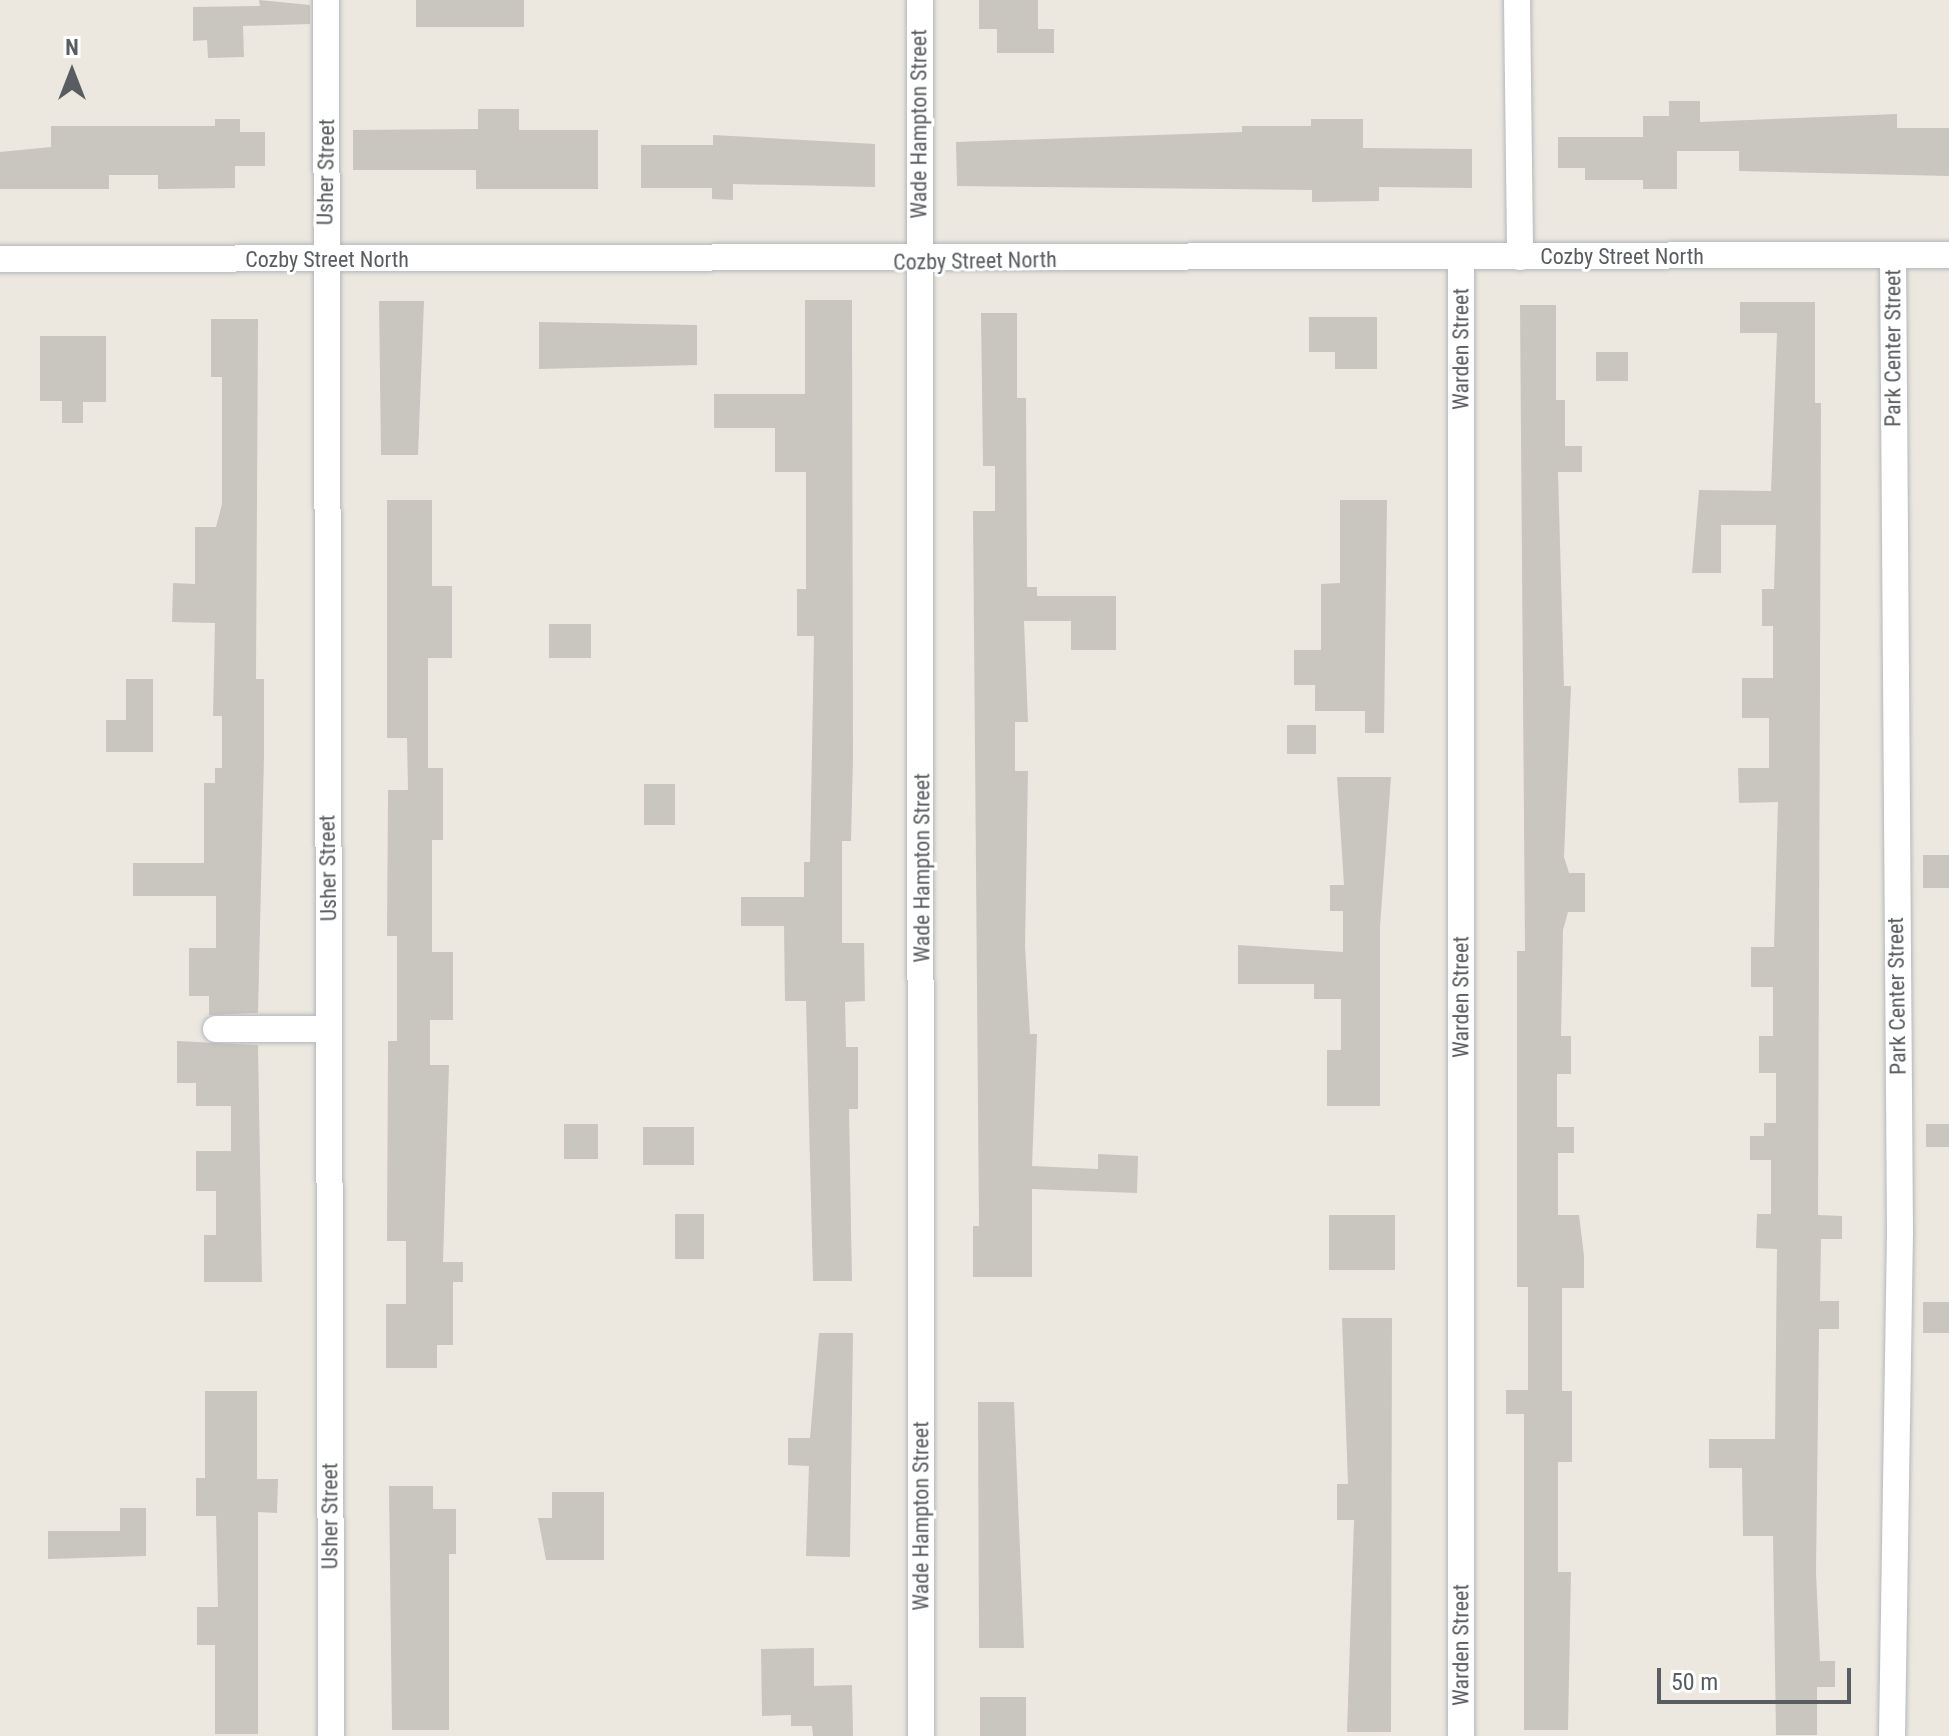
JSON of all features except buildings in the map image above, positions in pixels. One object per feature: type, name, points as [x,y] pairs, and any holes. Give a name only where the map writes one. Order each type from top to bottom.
[{"type":"street","name":"Usher Street","points":[[326,0],[331,1736]]},
{"type":"street","name":"Wade Hampton Street","points":[[920,0],[921,1736]]},
{"type":"street","points":[[1517,0],[1520,257]]},
{"type":"street","name":"Park Center Street","points":[[1892,1736],[1900,1233],[1893,255]]},
{"type":"street","name":"Cozby Street North","points":[[0,259],[918,262],[1949,255]]},
{"type":"street","name":"Warden Street","points":[[1461,257],[1461,1736]]},
{"type":"street","points":[[216,1029],[329,1029]]}]
